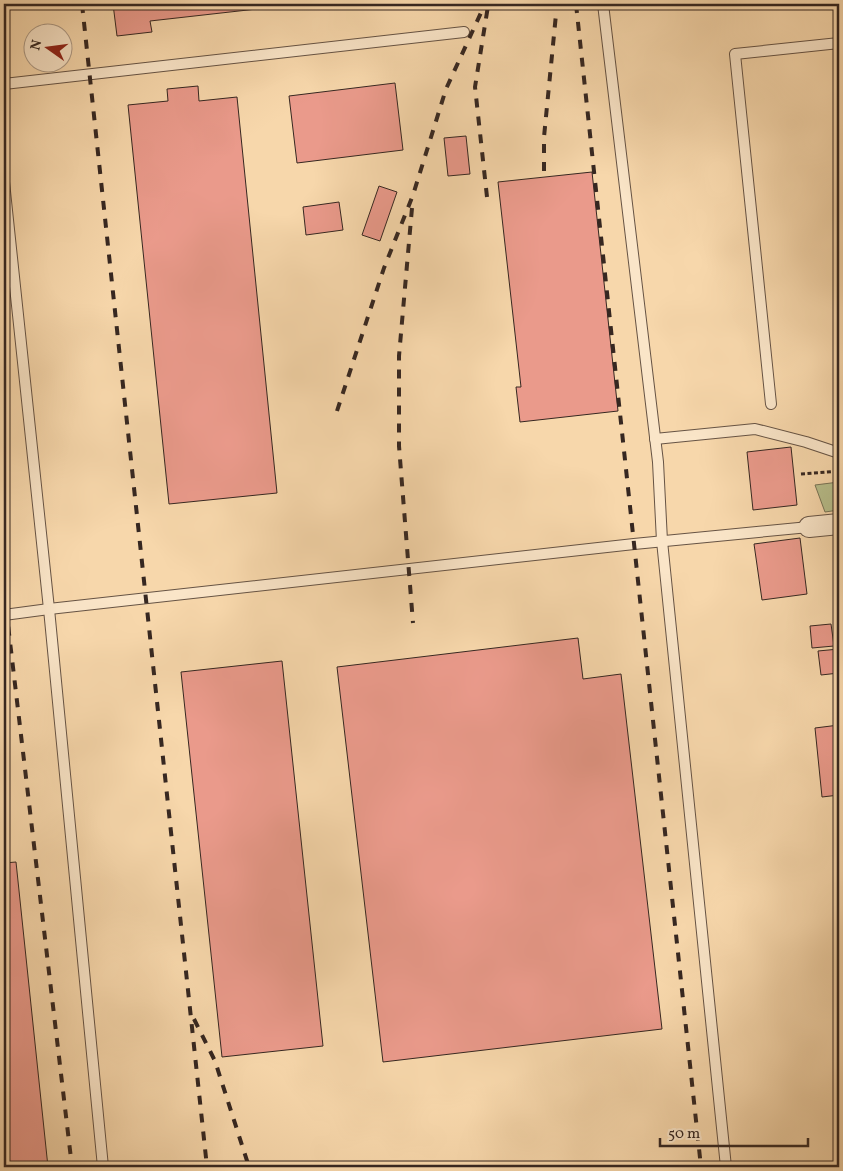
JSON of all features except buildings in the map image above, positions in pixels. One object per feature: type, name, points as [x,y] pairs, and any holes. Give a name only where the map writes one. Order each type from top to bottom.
[{"type":"street","points":[[810,527],[839,524]]},
{"type":"lane","points":[[603,4],[658,462],[662,541],[726,1167]]},
{"type":"lane","points":[[4,84],[464,32]]},
{"type":"lane","points":[[771,404],[736,54],[839,43]]},
{"type":"lane","points":[[4,182],[49,609],[103,1167]]},
{"type":"lane","points":[[655,439],[755,429],[806,442],[839,453]]},
{"type":"lane","points":[[4,616],[49,609],[662,541],[810,527]]},
{"type":"path","points":[[801,474],[839,471]]},
{"type":"green space","points":[[839,482],[839,510],[825,512],[815,485]]},
{"type":"railway","points":[[82,4],[207,1167]]},
{"type":"railway","points":[[337,411],[384,268],[413,195],[446,89],[485,4]]},
{"type":"railway","points":[[544,171],[544,137],[557,4]]},
{"type":"railway","points":[[576,4],[701,1167]]},
{"type":"railway","points":[[487,197],[475,87],[488,6]]},
{"type":"railway","points":[[412,208],[399,356],[399,446],[413,623]]},
{"type":"railway","points":[[4,591],[72,1167]]},
{"type":"railway","points":[[194,1019],[215,1061],[249,1167]]}]
